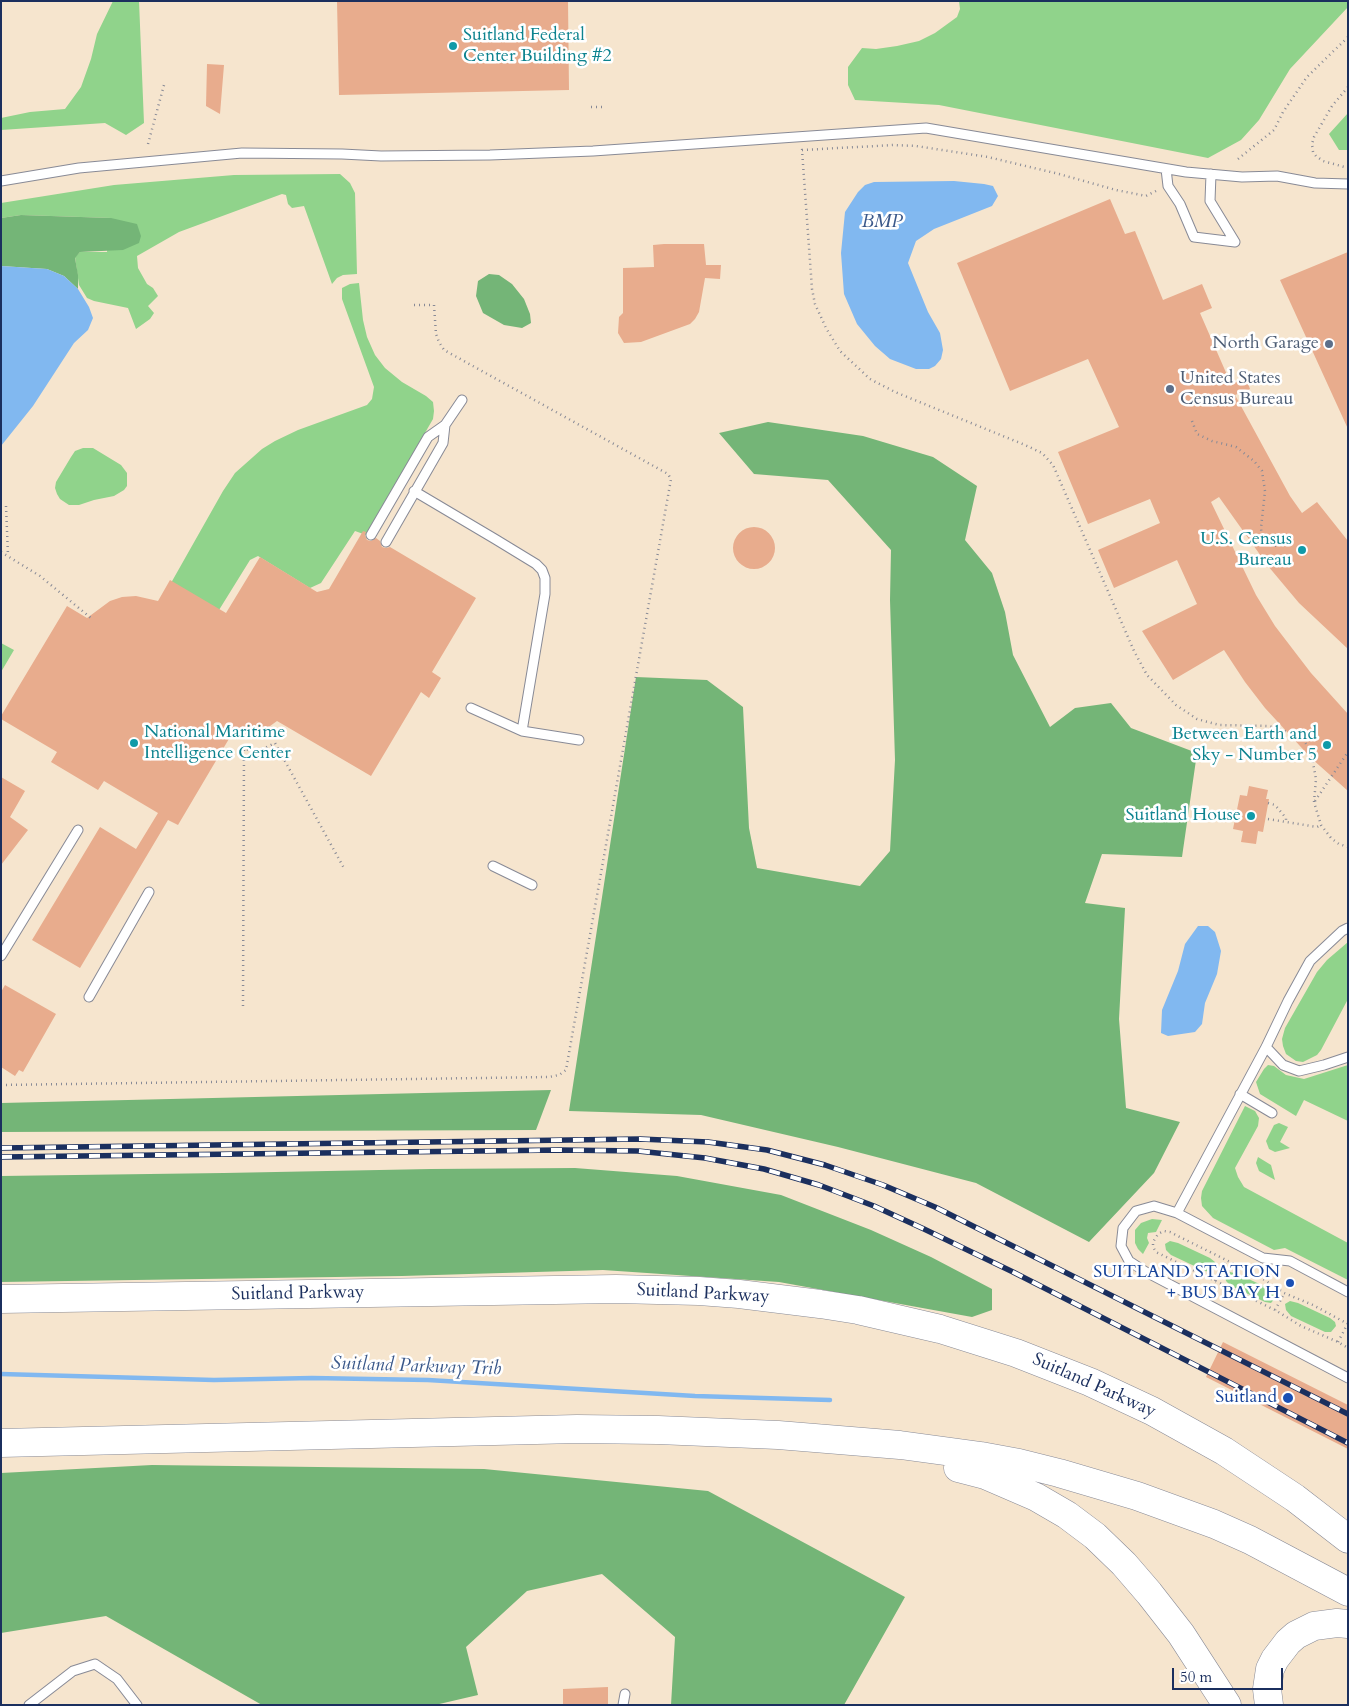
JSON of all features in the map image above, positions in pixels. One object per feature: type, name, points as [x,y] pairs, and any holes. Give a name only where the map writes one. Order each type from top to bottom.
[{"type":"highway","name":"Suitland Parkway","points":[[1,1299],[616,1289],[698,1291],[781,1298],[858,1310],[940,1329],[1016,1353],[1123,1397],[1182,1427],[1262,1475],[1348,1539]]},
{"type":"highway","points":[[1182,1427],[1266,1463],[1348,1518]]},
{"type":"highway","points":[[1,1443],[537,1429],[658,1430],[822,1438],[900,1445],[981,1456],[1059,1473],[1137,1496],[1214,1524],[1283,1557],[1348,1592]]},
{"type":"highway","points":[[822,1438],[985,1475],[1019,1488],[1052,1505],[1102,1543],[1136,1578],[1181,1634],[1227,1705]]},
{"type":"highway","points":[[1269,1705],[1267,1690],[1270,1669],[1288,1642],[1314,1626],[1348,1624]]},
{"type":"lane","points":[[1,181],[80,168],[242,153],[380,156],[519,154],[593,151],[926,128],[1166,169],[1242,177],[1277,176],[1314,183],[1348,184]]},
{"type":"lane","points":[[1166,169],[1168,186],[1180,204],[1194,237],[1235,242],[1210,201],[1211,174]]},
{"type":"lane","points":[[386,542],[443,443],[446,425],[462,400]]},
{"type":"lane","points":[[371,535],[428,437],[446,425]]},
{"type":"lane","points":[[414,492],[503,543],[536,564],[542,570],[545,578],[545,594],[522,731]]},
{"type":"lane","points":[[471,708],[522,731],[579,740]]},
{"type":"lane","points":[[1,956],[78,830]]},
{"type":"lane","points":[[493,866],[532,885]]},
{"type":"lane","points":[[89,997],[149,892]]},
{"type":"lane","points":[[1177,1213],[1310,961],[1342,931],[1348,928]]},
{"type":"lane","points":[[1266,1047],[1283,1065],[1299,1071],[1348,1057]]},
{"type":"lane","points":[[1240,1094],[1272,1113]]},
{"type":"lane","points":[[1348,1292],[1290,1261],[1264,1258],[1177,1213],[1154,1206],[1136,1211],[1123,1228],[1121,1246],[1129,1261],[1146,1272],[1348,1378]]},
{"type":"lane","points":[[29,1705],[73,1671],[95,1664],[117,1679],[137,1705]]},
{"type":"lane","points":[[624,1705],[625,1694]]},
{"type":"path","points":[[1238,159],[1274,130],[1283,112],[1307,76],[1348,36]]},
{"type":"path","points":[[148,144],[164,85]]},
{"type":"path","points":[[1348,87],[1332,106],[1312,144],[1313,152],[1323,161],[1348,168]]},
{"type":"path","points":[[591,107],[606,107]]},
{"type":"path","points":[[1156,191],[1146,196],[988,157],[916,146],[894,145],[802,150],[812,289],[815,304],[826,328],[840,350],[870,379],[895,392],[1042,453],[1053,465],[1134,651],[1147,675],[1176,705],[1197,719],[1219,725],[1269,726],[1297,735],[1303,740],[1310,752],[1316,779],[1314,802],[1321,825],[1331,838],[1339,844],[1348,847]]},
{"type":"path","points":[[1,1085],[549,1077],[559,1075],[566,1070],[670,479],[668,474],[444,350],[436,334],[434,305],[411,305]]},
{"type":"path","points":[[1192,422],[1197,434],[1212,441],[1236,447],[1254,461],[1262,471],[1265,491],[1261,528],[1262,540],[1277,546]]},
{"type":"path","points":[[1,506],[6,506],[8,556]]},
{"type":"path","points":[[1,552],[40,576],[90,618]]},
{"type":"path","points":[[243,1006],[244,749],[254,751],[275,743],[345,870]]},
{"type":"path","points":[[1314,802],[1348,752]]},
{"type":"path","points":[[1268,803],[1275,805],[1286,818],[1286,822]]},
{"type":"path","points":[[1268,819],[1317,827],[1321,825]]},
{"type":"path","points":[[1338,1342],[1348,1323],[1314,1303],[1284,1293],[1260,1277],[1170,1232],[1164,1230],[1158,1234],[1153,1247],[1156,1252],[1348,1348]]},
{"type":"path","points":[[1215,1281],[1227,1260]]},
{"type":"path","points":[[1273,1286],[1276,1282]]},
{"type":"path","points":[[1275,1310],[1284,1293]]},
{"type":"path","points":[[1250,1304],[1253,1300]]},
{"type":"path","points":[[1288,1323],[1290,1319]]},
{"type":"path","points":[[1328,1344],[1331,1338]]},
{"type":"green space","points":[[113,1],[139,1],[144,123],[126,135],[105,123],[1,130],[1,118],[30,112],[65,109],[81,87],[97,34]]},
{"type":"green space","points":[[959,1],[1348,1],[1348,7],[1290,69],[1259,120],[1241,140],[1208,158],[939,105],[855,100],[848,85],[848,67],[862,48],[876,49],[919,41],[935,33],[957,17],[960,9]]},
{"type":"green space","points":[[1348,113],[1348,150],[1339,150],[1329,134]]},
{"type":"green space","points":[[340,174],[350,183],[355,193],[357,274],[343,275],[332,284],[304,206],[292,208],[288,204],[286,195],[282,194],[179,232],[137,256],[138,268],[147,284],[153,288],[158,296],[148,306],[154,313],[150,319],[136,329],[128,308],[87,298],[79,285],[75,257],[80,252],[107,252],[111,218],[21,215],[1,218],[1,203],[114,185],[234,175]]},
{"type":"green space","points":[[21,215],[111,218],[137,224],[141,236],[139,243],[123,250],[80,252],[75,258],[78,289],[64,276],[47,269],[1,266],[1,218]]},
{"type":"green space","points":[[489,274],[499,275],[512,284],[524,299],[530,314],[531,323],[522,328],[504,325],[483,313],[476,296],[478,281]]},
{"type":"green space","points":[[359,283],[363,320],[367,337],[375,355],[385,368],[402,382],[433,402],[433,419],[366,535],[355,531],[321,583],[310,588],[258,556],[250,560],[219,610],[171,583],[235,473],[262,449],[275,441],[298,430],[367,405],[372,399],[374,387],[342,299],[342,288],[350,284]]},
{"type":"green space","points":[[768,422],[863,436],[933,457],[977,486],[965,540],[992,573],[1005,612],[1013,655],[1050,727],[1075,708],[1111,703],[1131,728],[1197,753],[1182,857],[1102,854],[1085,903],[1125,908],[1119,1019],[1126,1108],[1180,1122],[1154,1173],[1089,1242],[976,1183],[838,1147],[701,1115],[569,1111],[636,677],[707,680],[743,707],[749,828],[757,868],[860,886],[890,851],[895,760],[890,600],[891,550],[828,480],[754,474],[719,433]]},
{"type":"green space","points":[[83,448],[93,448],[121,465],[127,473],[127,486],[114,496],[79,505],[69,505],[60,499],[57,494],[56,482],[75,451]]},
{"type":"green space","points":[[1,643],[14,650],[1,672]]},
{"type":"green space","points":[[1348,942],[1348,999],[1317,1055],[1303,1062],[1296,1061],[1286,1054],[1283,1046],[1282,1039],[1285,1028],[1317,972],[1327,960]]},
{"type":"green space","points":[[1268,1065],[1274,1066],[1286,1075],[1304,1079],[1348,1065],[1348,1121],[1304,1100],[1296,1116],[1260,1094],[1256,1082]]},
{"type":"green space","points":[[551,1090],[536,1130],[1,1132],[1,1103]]},
{"type":"green space","points":[[1245,1106],[1255,1111],[1259,1118],[1258,1126],[1235,1168],[1238,1177],[1244,1187],[1348,1243],[1348,1280],[1285,1248],[1274,1250],[1213,1218],[1202,1206],[1202,1191]]},
{"type":"green space","points":[[1279,1123],[1288,1127],[1280,1142],[1290,1148],[1275,1152],[1269,1149],[1266,1141],[1274,1125]]},
{"type":"green space","points":[[1258,1157],[1271,1165],[1275,1180],[1259,1171],[1256,1163]]},
{"type":"green space","points":[[575,1168],[677,1176],[781,1195],[871,1230],[931,1257],[992,1289],[992,1310],[972,1317],[779,1282],[603,1270],[402,1276],[1,1282],[1,1176]]},
{"type":"green space","points":[[1152,1219],[1162,1220],[1156,1232],[1148,1233],[1149,1243],[1143,1254],[1135,1243],[1135,1230],[1141,1223]]},
{"type":"green space","points":[[1170,1241],[1210,1258],[1215,1262],[1216,1266],[1211,1272],[1205,1271],[1171,1255],[1166,1250],[1165,1244]]},
{"type":"green space","points":[[1230,1272],[1270,1289],[1275,1293],[1276,1297],[1271,1303],[1265,1302],[1231,1286],[1226,1281],[1225,1275]]},
{"type":"green space","points":[[1290,1301],[1330,1318],[1335,1322],[1336,1326],[1331,1332],[1325,1332],[1291,1316],[1286,1310],[1285,1304]]},
{"type":"green space","points":[[152,1465],[484,1469],[708,1491],[905,1597],[844,1705],[671,1705],[675,1637],[602,1574],[527,1591],[466,1647],[478,1695],[435,1705],[262,1705],[106,1616],[1,1633],[1,1473]]},
{"type":"water","name":"BMP","points":[[954,181],[993,186],[998,196],[992,206],[934,229],[916,241],[908,263],[928,312],[940,333],[943,350],[941,359],[935,366],[929,369],[916,369],[890,359],[875,346],[857,324],[844,294],[841,253],[845,212],[858,192],[865,185],[874,182]]},
{"type":"water","points":[[1,266],[47,269],[64,276],[78,289],[89,307],[93,318],[88,330],[74,343],[33,406],[1,446]]},
{"type":"water","points":[[1198,926],[1208,926],[1215,932],[1221,951],[1217,974],[1205,1003],[1202,1024],[1195,1032],[1168,1036],[1161,1033],[1162,1010],[1178,971],[1185,944]]},
{"type":"building","name":"Suitland Federal Center Building #2","points":[[337,1],[568,1],[569,90],[339,95]]},
{"type":"building","points":[[207,64],[224,65],[220,114],[206,106]]},
{"type":"building","points":[[1110,199],[1125,234],[1135,231],[1163,300],[1202,284],[1212,308],[1200,313],[1231,384],[1246,378],[1250,389],[1235,395],[1290,496],[1302,513],[1317,502],[1348,541],[1348,649],[1299,603],[1268,566],[1219,497],[1211,502],[1256,595],[1275,626],[1311,673],[1348,714],[1348,791],[1311,758],[1265,708],[1224,650],[1173,680],[1142,631],[1197,604],[1177,560],[1114,588],[1098,550],[1160,523],[1150,499],[1088,524],[1058,452],[1119,427],[1088,359],[1010,391],[957,263]]},
{"type":"building","points":[[704,244],[706,265],[721,265],[720,279],[705,278],[699,312],[690,324],[641,342],[624,343],[618,333],[619,317],[623,313],[623,268],[654,267],[653,245]]},
{"type":"building","name":"North Garage","points":[[1348,252],[1348,429],[1280,280]]},
{"type":"building","points":[[754,527],[769,533],[775,548],[769,563],[754,569],[739,563],[733,548],[739,533]]},
{"type":"building","name":"National Maritime Intelligence Center","points":[[363,531],[366,532],[367,540],[371,541],[376,538],[380,541],[382,547],[390,547],[476,598],[432,672],[441,678],[429,698],[421,692],[371,776],[277,721],[258,733],[243,734],[233,732],[178,825],[168,820],[80,968],[32,940],[100,827],[136,849],[158,813],[104,781],[98,790],[51,762],[57,752],[1,719],[1,716],[67,606],[87,618],[110,601],[122,597],[136,596],[158,601],[170,580],[226,613],[260,557],[317,592],[329,589]]},
{"type":"building","points":[[1,777],[25,791],[10,817],[28,830],[1,865]]},
{"type":"building","name":"Suitland House","points":[[1249,786],[1268,790],[1266,799],[1269,799],[1263,832],[1258,831],[1256,844],[1241,842],[1243,831],[1233,829],[1240,795],[1247,796]]},
{"type":"building","points":[[5,985],[56,1014],[23,1072],[19,1070],[15,1076],[1,1067],[1,992]]},
{"type":"building","name":"Suitland","points":[[1223,1342],[1348,1405],[1348,1449],[1206,1377]]},
{"type":"building","points":[[608,1687],[608,1705],[563,1705],[563,1689]]},
{"type":"waterway","name":"Suitland Parkway Trib","points":[[1,1374],[214,1380],[312,1378],[428,1380],[695,1396],[830,1400]]},
{"type":"railway","points":[[1,1148],[640,1139],[708,1142],[767,1150],[825,1165],[883,1185],[935,1207],[1348,1414]]},
{"type":"railway","points":[[1,1157],[559,1150],[638,1151],[705,1158],[764,1169],[819,1185],[874,1206],[924,1229],[1013,1272],[1348,1443]]},
{"type":"place","name":"Suitland Federal Center Building #2","points":[[453,46]]},
{"type":"place","name":"North Garage","points":[[1329,344]]},
{"type":"place","name":"United States Census Bureau","points":[[1170,389]]},
{"type":"place","name":"U.S. Census Bureau","points":[[1302,550]]},
{"type":"place","name":"National Maritime Intelligence Center","points":[[134,743]]},
{"type":"place","name":"Between Earth and Sky - Number 5","points":[[1327,745]]},
{"type":"place","name":"Suitland House","points":[[1251,816]]},
{"type":"place","name":"SUITLAND STATION + BUS BAY H","points":[[1290,1283]]},
{"type":"place","name":"Suitland","points":[[1288,1398]]}]
